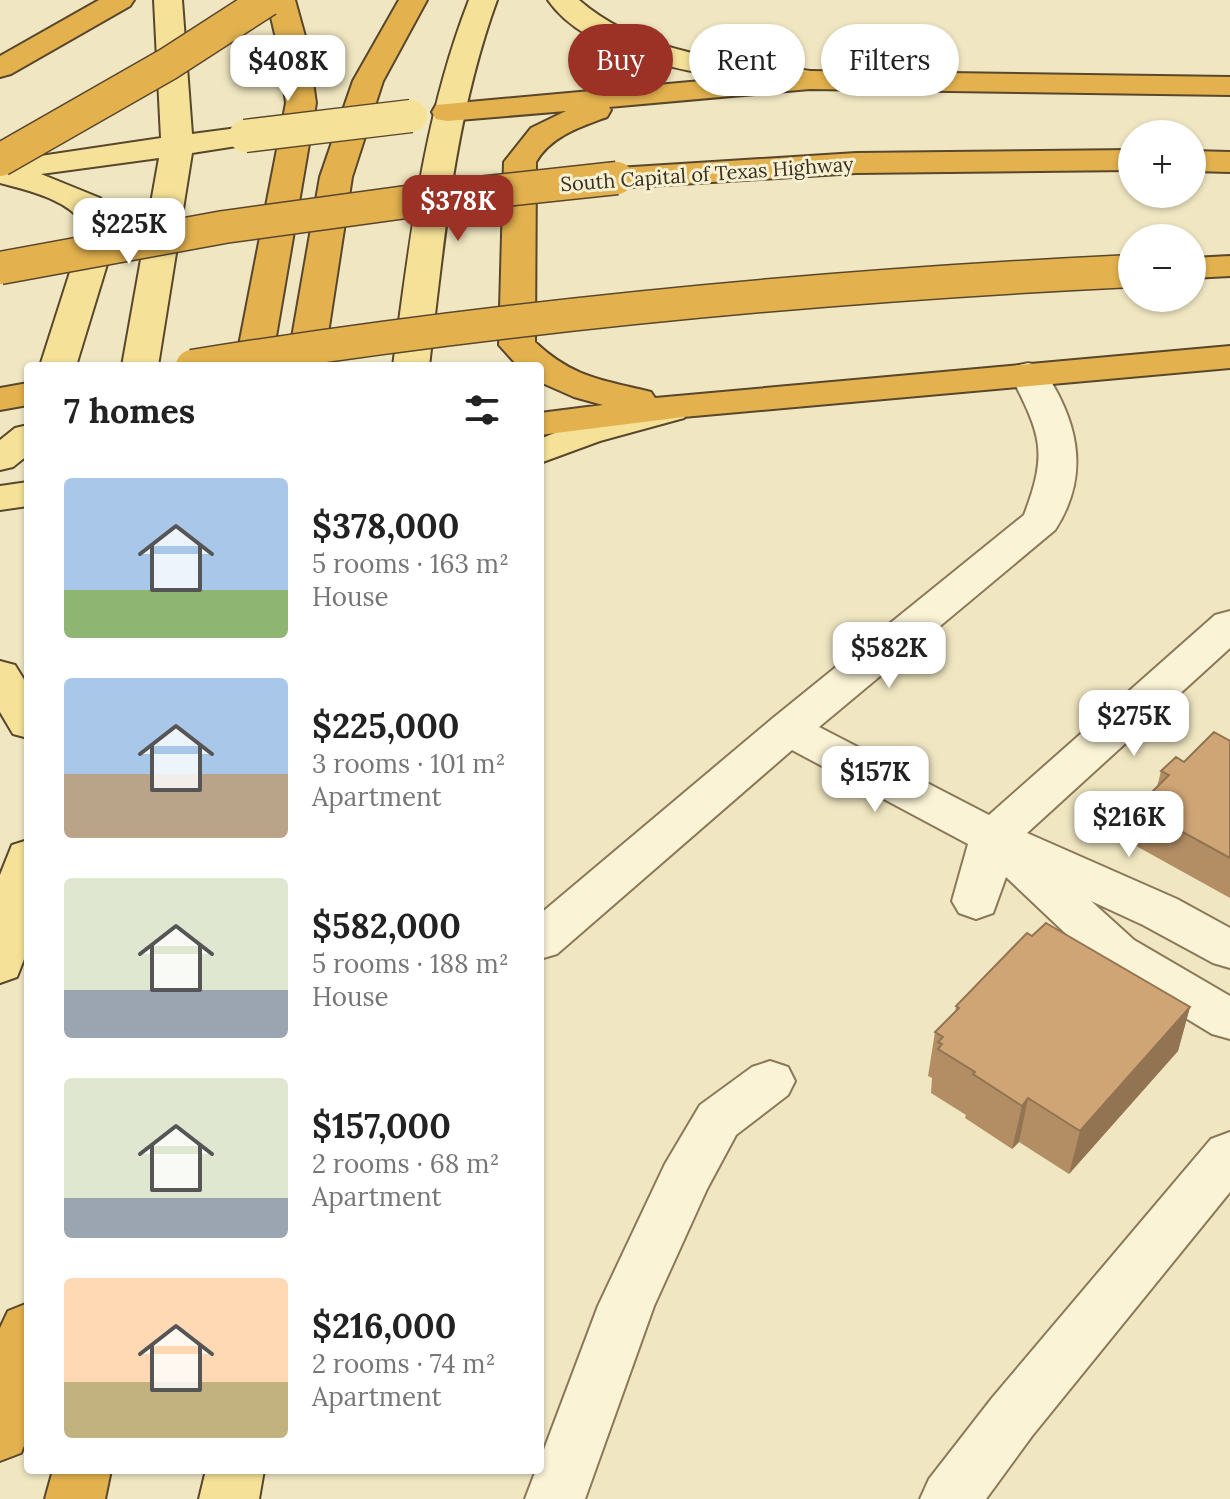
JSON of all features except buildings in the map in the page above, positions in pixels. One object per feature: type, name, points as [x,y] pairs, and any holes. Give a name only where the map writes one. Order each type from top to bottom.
[{"type":"highway","points":[[0,68],[120,0]]},
{"type":"highway","points":[[0,160],[168,64],[267,0]]},
{"type":"highway","points":[[254,362],[301,103],[293,47],[281,0]]},
{"type":"highway","points":[[306,362],[336,177],[368,81],[413,0]]},
{"type":"highway","points":[[673,92],[810,80],[1230,86]]},
{"type":"highway","points":[[447,112],[625,96]]},
{"type":"highway","points":[[535,362],[517,345],[520,162],[528,145],[547,131],[634,96]]},
{"type":"highway","name":"South Capital of Texas Highway","points":[[0,268],[239,224],[617,178],[856,163],[1118,160]]},
{"type":"highway","points":[[1206,161],[1230,162]]},
{"type":"highway","points":[[1206,267],[1230,266]]},
{"type":"highway","points":[[216,362],[670,302],[1118,272]]},
{"type":"highway","points":[[544,423],[683,406],[1230,357]]},
{"type":"highway","points":[[544,369],[560,380],[596,395],[683,406]]},
{"type":"highway","points":[[0,399],[24,395]]},
{"type":"highway","points":[[0,1434],[24,1343]]},
{"type":"highway","points":[[75,1499],[81,1474]]},
{"type":"main road","points":[[141,362],[177,145],[168,0]]},
{"type":"main road","points":[[412,362],[447,112],[471,29],[483,0]]},
{"type":"main road","points":[[562,0],[589,22],[654,52],[691,63],[810,80]]},
{"type":"main road","points":[[0,172],[177,145],[447,112]]},
{"type":"main road","points":[[0,172],[48,186],[88,205],[102,225],[59,362]]},
{"type":"main road","points":[[544,450],[587,433],[683,406]]},
{"type":"main road","points":[[0,459],[24,439]]},
{"type":"main road","points":[[0,498],[24,495]]},
{"type":"main road","points":[[0,675],[24,716]]},
{"type":"main road","points":[[2,947],[24,871]]},
{"type":"main road","points":[[229,1499],[234,1474]]},
{"type":"street","points":[[544,938],[788,729],[1041,521],[1059,476],[1060,438],[1028,374]]},
{"type":"street","points":[[976,901],[993,837],[1230,625]]},
{"type":"street","points":[[788,729],[993,837],[1160,912],[1230,950]]},
{"type":"street","points":[[993,837],[1117,953],[1230,1020]]},
{"type":"street","points":[[555,1499],[626,1306],[684,1180],[718,1120],[770,1081]]},
{"type":"street","points":[[950,1499],[1012,1417],[1230,1154]]}]
